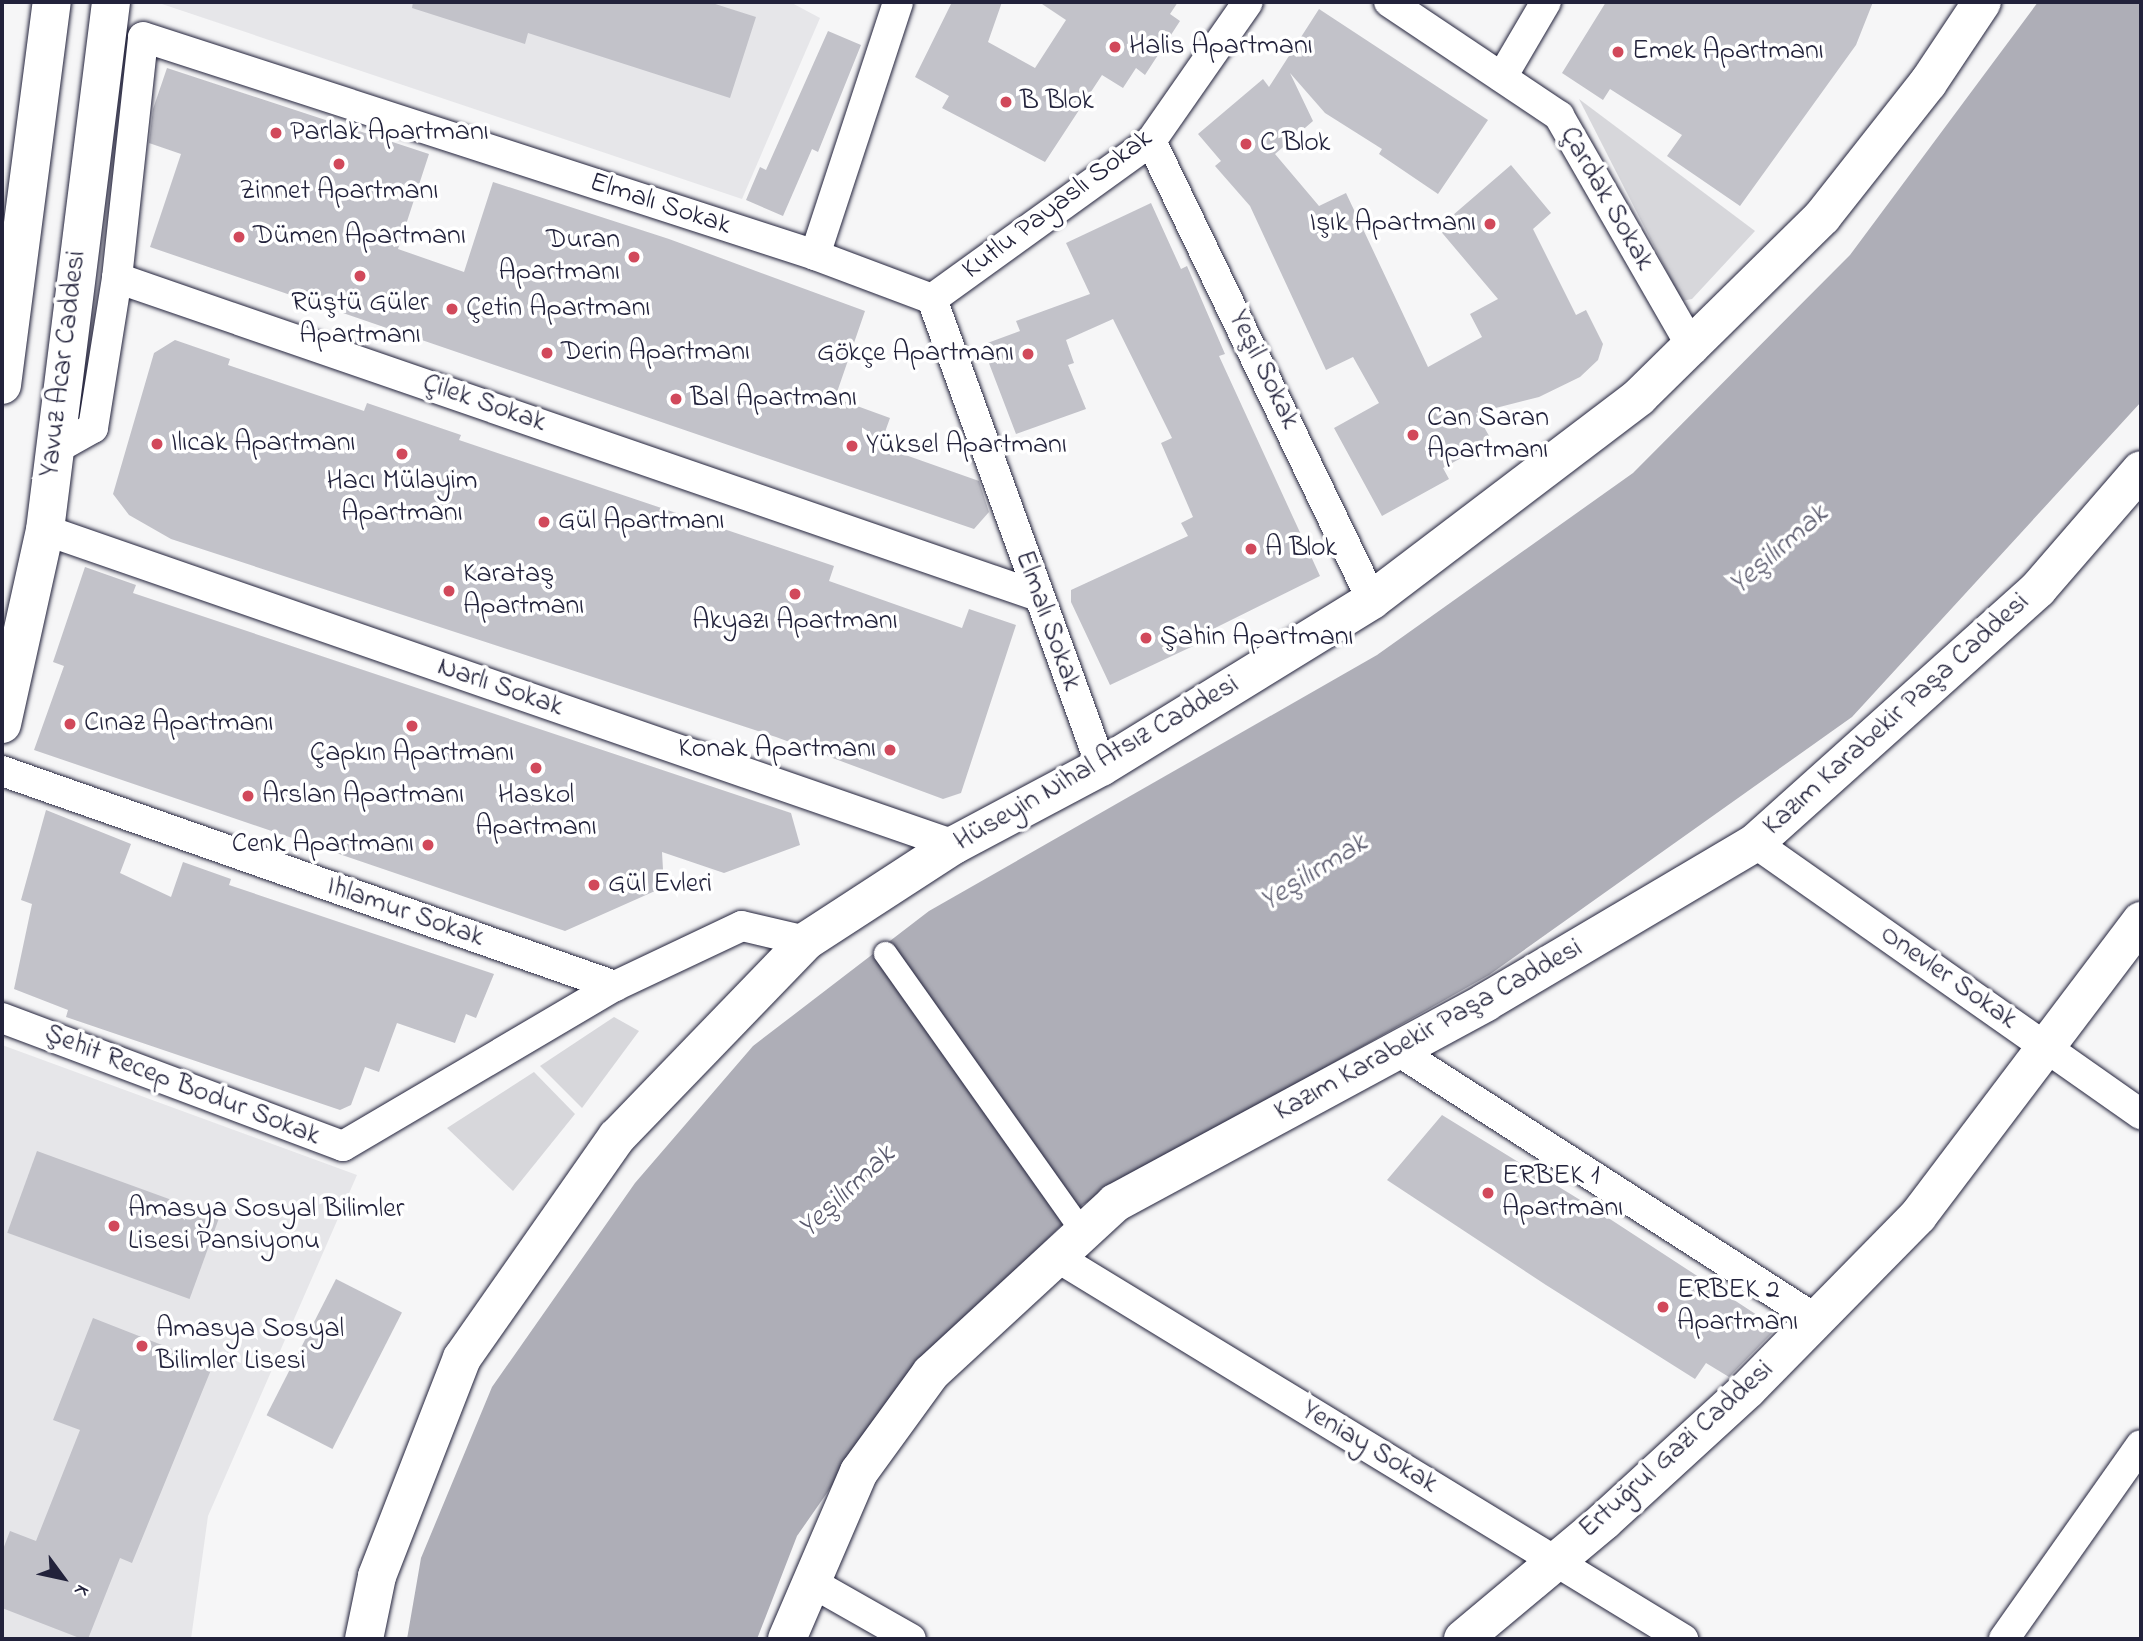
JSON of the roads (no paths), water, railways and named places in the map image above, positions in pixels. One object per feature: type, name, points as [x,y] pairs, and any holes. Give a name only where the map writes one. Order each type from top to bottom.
[{"type":"street","name":"Yavuz Acar Caddesi","points":[[2,385],[52,2]]},
{"type":"street","name":"Yavuz Acar Caddesi","points":[[2,724],[45,530],[52,451],[111,2]]},
{"type":"street","points":[[816,255],[898,2]]},
{"type":"street","name":"Kutlu Payaslı Sokak","points":[[932,299],[1151,141],[1248,2]]},
{"type":"street","name":"Çardak Sokak","points":[[1389,2],[1559,116],[1693,349]]},
{"type":"street","points":[[1502,77],[1546,2]]},
{"type":"street","name":"Hüseyin Nihal Atsız Caddesi","points":[[364,1639],[377,1576],[461,1358],[617,1137],[806,941],[954,845],[1101,767],[1372,600],[1629,405],[1693,349],[1822,218],[1928,83],[1982,2]]},
{"type":"street","name":"Elmalı Sokak","points":[[117,278],[143,37],[816,255],[932,299],[1101,767]]},
{"type":"street","name":"Yeşil Sokak","points":[[1151,141],[1372,600]]},
{"type":"street","points":[[52,451],[93,428],[117,278]]},
{"type":"street","name":"Çilek Sokak","points":[[117,278],[1038,596]]},
{"type":"street","name":"Kazım Karabekir Paşa Caddesi","points":[[787,1639],[809,1581],[859,1472],[931,1373],[1115,1203],[1398,1051],[1755,843],[2038,589],[2141,470]]},
{"type":"street","name":"Narlı Sokak","points":[[45,530],[954,845]]},
{"type":"street","name":"Ihlamur Sokak","points":[[2,771],[615,986]]},
{"type":"street","name":"Onevler Sokak","points":[[1755,843],[2141,1114]]},
{"type":"street","name":"Ertuğrul Gazi Caddesi","points":[[1462,1639],[1738,1399],[1918,1216],[2048,1048],[2141,921]]},
{"type":"street","points":[[615,986],[742,926],[806,941]]},
{"type":"street","points":[[885,953],[1069,1245]]},
{"type":"street","name":"Şehit Recep Bodur Sokak","points":[[2,1018],[343,1146],[615,986]]},
{"type":"street","points":[[1398,1051],[1817,1320]]},
{"type":"street","name":"Yeniay Sokak","points":[[1069,1245],[1553,1560],[1683,1639]]},
{"type":"street","points":[[2004,1639],[2141,1445]]},
{"type":"street","points":[[809,1581],[911,1639]]},
{"type":"water","name":"Yeşilırmak","points":[[2038,2],[2141,2],[2141,402],[1852,717],[1489,975],[1082,1205],[909,1375],[797,1536],[757,1639],[407,1639],[421,1558],[492,1387],[635,1183],[753,1046],[929,911],[1377,655],[1633,473],[1850,255]]},
{"type":"place","name":"Halis Apartmanı","points":[[1115,47]]},
{"type":"place","name":"Emek Apartmanı","points":[[1618,52]]},
{"type":"place","name":"B Blok","points":[[1006,102]]},
{"type":"place","name":"Parlak Apartmanı","points":[[276,133]]},
{"type":"place","name":"C Blok","points":[[1246,144]]},
{"type":"place","name":"Zinnet Apartmanı","points":[[339,164]]},
{"type":"place","name":"Işık Apartmanı","points":[[1490,224]]},
{"type":"place","name":"Dümen Apartmanı","points":[[239,237]]},
{"type":"place","name":"Duran Apartmanı","points":[[634,257]]},
{"type":"place","name":"Rüştü Güler Apartmanı","points":[[360,276]]},
{"type":"place","name":"Çetin Apartmanı","points":[[452,309]]},
{"type":"place","name":"Derin Apartmanı","points":[[547,353]]},
{"type":"place","name":"Gökçe Apartmanı","points":[[1028,354]]},
{"type":"place","name":"Bal Apartmanı","points":[[676,399]]},
{"type":"place","name":"Can Saran Apartmanı","points":[[1413,435]]},
{"type":"place","name":"Ilıcak Apartmanı","points":[[157,444]]},
{"type":"place","name":"Yüksel Apartmanı","points":[[852,446]]},
{"type":"place","name":"Hacı Mülayim Apartmanı","points":[[402,454]]},
{"type":"place","name":"Gül Apartmanı","points":[[544,522]]},
{"type":"place","name":"A Blok","points":[[1251,549]]},
{"type":"place","name":"Karataş Apartmanı","points":[[449,591]]},
{"type":"place","name":"Akyazı Apartmanı","points":[[795,594]]},
{"type":"place","name":"Şahin Apartmanı","points":[[1146,638]]},
{"type":"place","name":"Cınaz Apartmanı","points":[[70,724]]},
{"type":"place","name":"Çapkın Apartmanı","points":[[412,726]]},
{"type":"place","name":"Konak Apartmanı","points":[[890,750]]},
{"type":"place","name":"Haskol Apartmanı","points":[[536,768]]},
{"type":"place","name":"Arslan Apartmanı","points":[[248,796]]},
{"type":"place","name":"Cenk Apartmanı","points":[[428,845]]},
{"type":"place","name":"Gül Evleri","points":[[594,885]]},
{"type":"place","name":"ERBEK 1 Apartmanı","points":[[1488,1193]]},
{"type":"place","name":"Amasya Sosyal Bilimler Lisesi Pansiyonu","points":[[114,1226]]},
{"type":"place","name":"ERBEK 2 Apartmanı","points":[[1663,1307]]},
{"type":"place","name":"Amasya Sosyal Bilimler Lisesi","points":[[142,1346]]}]
